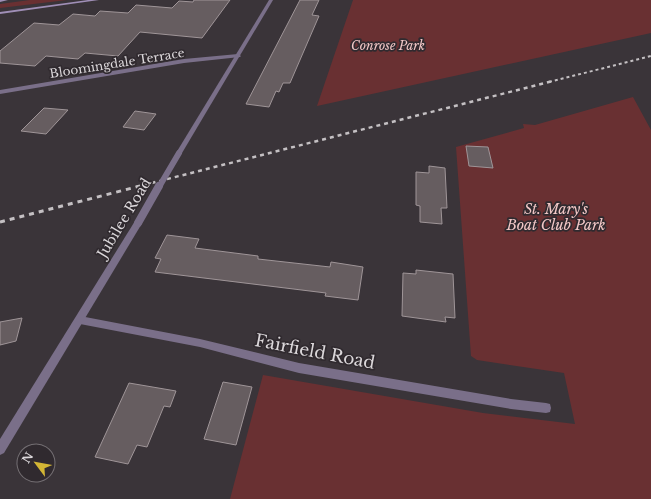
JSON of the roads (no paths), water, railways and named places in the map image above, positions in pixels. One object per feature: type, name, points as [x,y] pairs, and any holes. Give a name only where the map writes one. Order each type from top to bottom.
[{"type":"main road","points":[[0,1],[6,0]]},
{"type":"main road","points":[[0,13],[97,0]]},
{"type":"street","name":"Jubilee Road","points":[[0,449],[80,320],[271,0]]},
{"type":"street","name":"Bloomingdale Terrace","points":[[0,92],[184,61],[238,56]]},
{"type":"street","name":"Fairfield Road","points":[[80,320],[200,344],[300,368],[511,404],[546,408]]},
{"type":"railway","points":[[549,82],[651,56]]},
{"type":"railway","points":[[136,187],[553,81]]},
{"type":"railway","points":[[0,222],[140,186]]},
{"type":"park label","name":"Conrose Park","points":[[388,45]]},
{"type":"park label","name":"St. Mary's Boat Club Park","points":[[556,218]]}]
